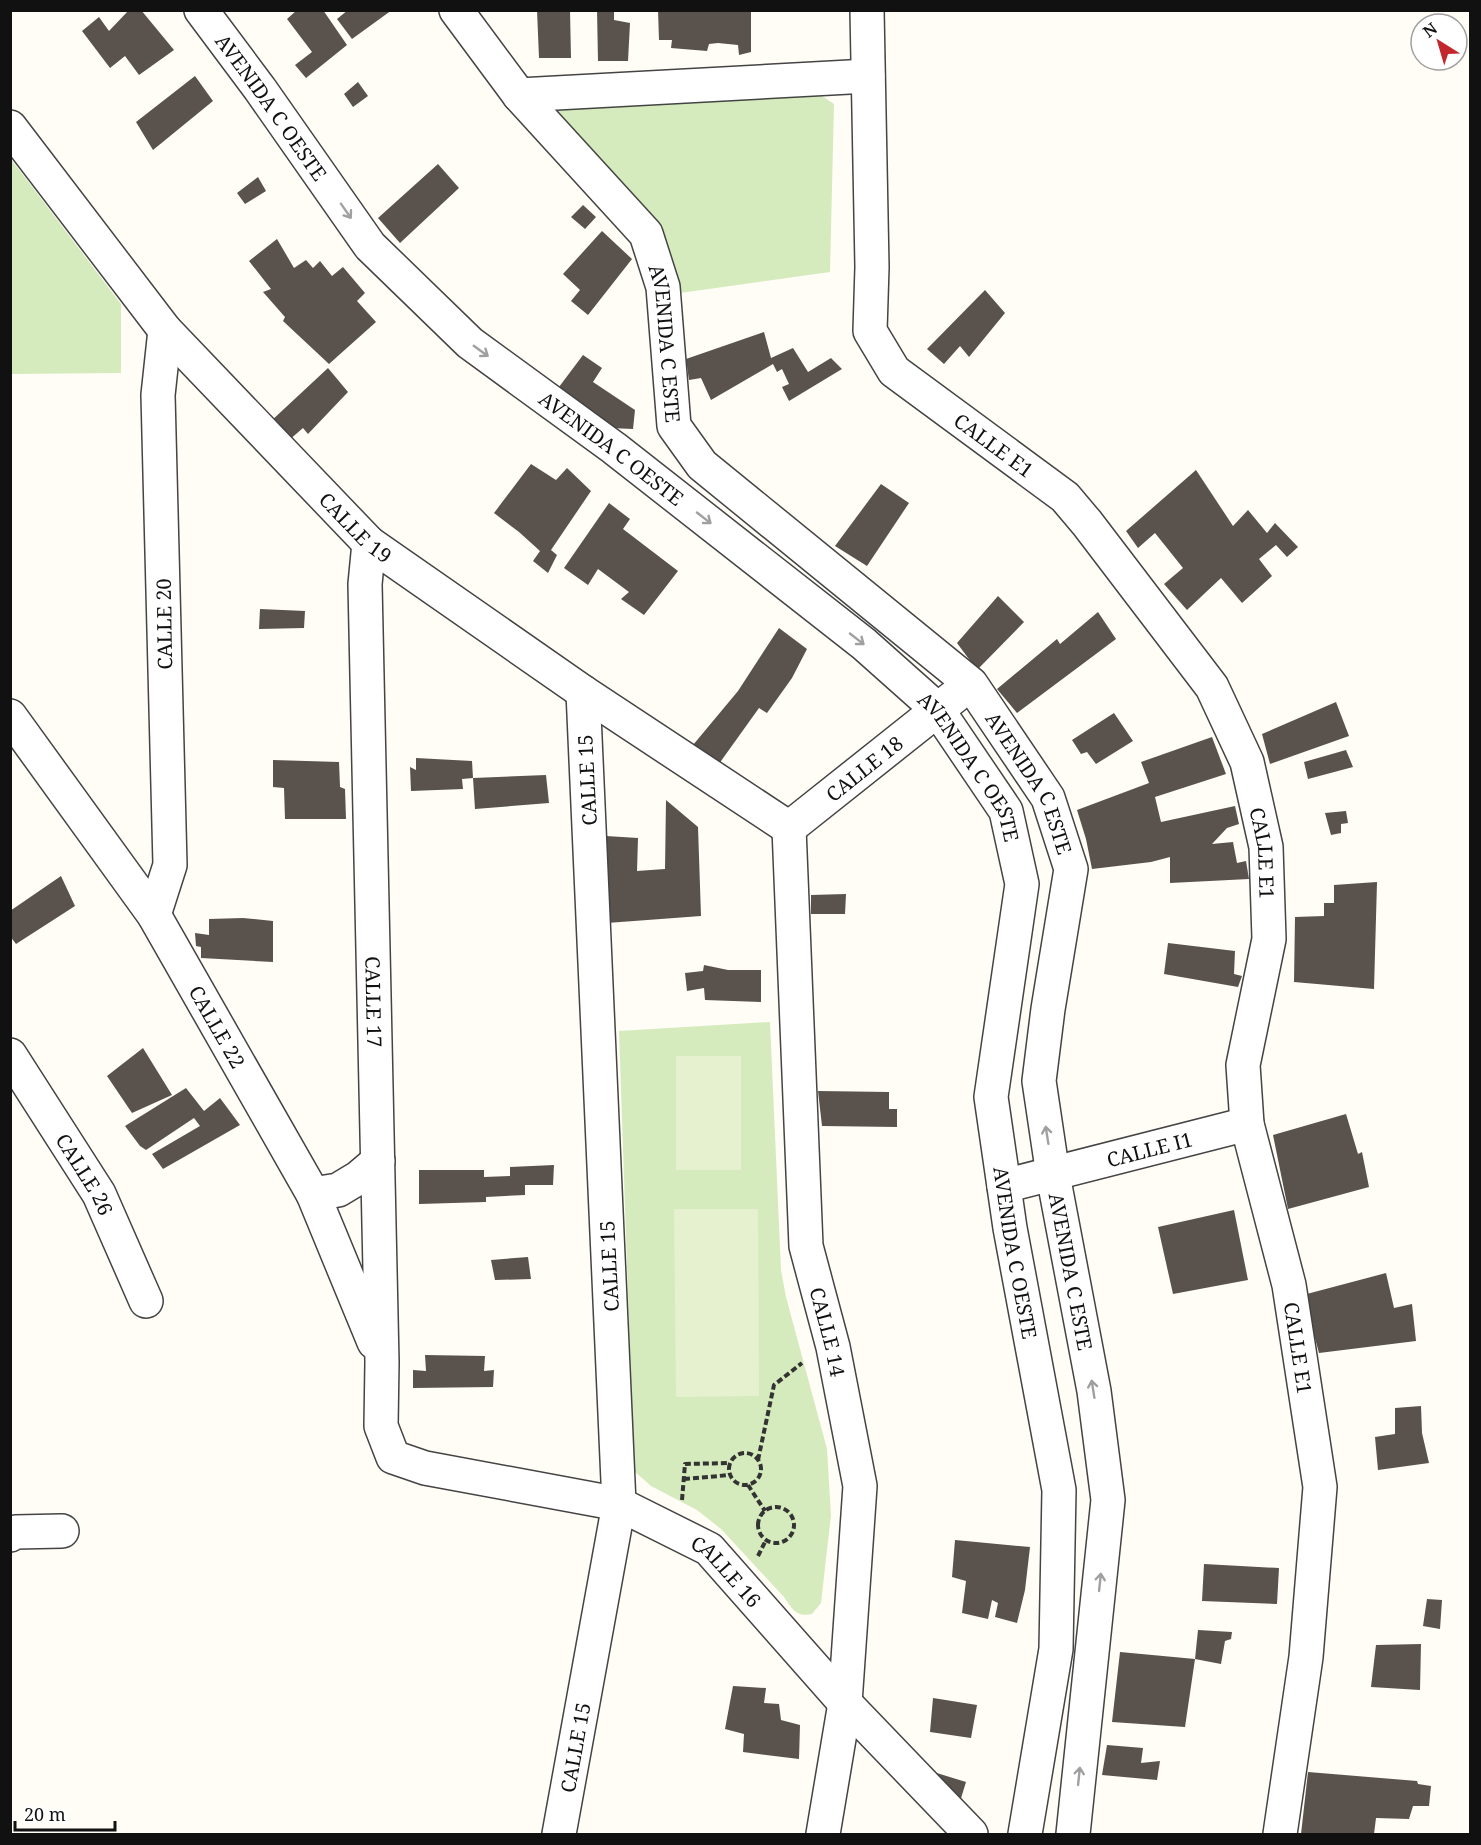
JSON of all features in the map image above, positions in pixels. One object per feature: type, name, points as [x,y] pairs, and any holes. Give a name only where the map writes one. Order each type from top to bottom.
[{"type":"street","name":"AVENIDA C OESTE","points":[[201,10],[260,89],[370,246],[470,343],[614,448],[864,644],[937,709],[1006,811],[1022,884],[991,1097],[1004,1186],[1059,1490],[1056,1649],[1025,1834]]},
{"type":"street","name":"AVENIDA C ESTE","points":[[456,10],[519,95],[646,234],[663,287],[674,426],[702,465],[971,684],[1048,798],[1071,869],[1048,1009],[1039,1082],[1053,1174],[1094,1391],[1108,1500],[1073,1834]]},
{"type":"street","name":"CALLE E1","points":[[867,10],[872,267],[870,331],[894,371],[1065,497],[1212,687],[1247,762],[1266,847],[1269,939],[1244,1065],[1247,1124],[1289,1285],[1320,1487],[1306,1657],[1280,1834]]},
{"type":"street","points":[[519,95],[868,76]]},
{"type":"street","name":"CALLE 19","points":[[10,127],[165,330],[369,543],[583,692],[789,828]]},
{"type":"street","name":"CALLE 20","points":[[154,915],[170,866],[158,395],[165,330]]},
{"type":"street","name":"CALLE 17","points":[[369,543],[365,596],[382,1362],[381,1426],[393,1457]]},
{"type":"street","name":"CALLE 18","points":[[789,828],[971,684]]},
{"type":"street","name":"CALLE 15","points":[[559,1834],[620,1504],[583,692]]},
{"type":"street","name":"CALLE 22","points":[[10,716],[154,915],[314,1194],[382,1362]]},
{"type":"street","name":"CALLE 14","points":[[789,828],[806,1246],[831,1341],[860,1486],[845,1703],[823,1834]]},
{"type":"street","name":"CALLE 26","points":[[10,1055],[99,1194],[146,1301]]},
{"type":"street","name":"CALLE I1","points":[[1004,1186],[1247,1124]]},
{"type":"street","points":[[314,1194],[338,1190],[358,1178],[378,1161]]},
{"type":"street","name":"CALLE 16","points":[[393,1457],[425,1468],[620,1504],[709,1549],[845,1703],[971,1834]]},
{"type":"street","points":[[10,1535],[15,1532],[62,1532]]},
{"type":"path","points":[[758,1460],[750,1454],[735,1455],[729,1463],[730,1475],[737,1483],[748,1485],[753,1483],[761,1470],[758,1460],[774,1385],[831,1341]]},
{"type":"path","points":[[680,1534],[685,1464],[729,1463]]},
{"type":"path","points":[[684,1479],[730,1475]]},
{"type":"path","points":[[748,1485],[765,1511]]},
{"type":"path","points":[[770,1508],[781,1508],[790,1515],[794,1526],[786,1540],[774,1543],[760,1533],[758,1521],[765,1511],[770,1508]]},
{"type":"green space","points":[[819,94],[834,104],[830,272],[680,293],[663,243],[540,111],[546,98]]},
{"type":"green space","points":[[11,159],[121,304],[121,373],[11,374]]},
{"type":"green space","points":[[770,1022],[781,1270],[786,1297],[827,1449],[831,1515],[821,1603],[812,1614],[807,1615],[793,1609],[721,1529],[697,1510],[651,1486],[634,1471],[619,1031]]},
{"type":"green space","points":[[676,1056],[741,1056],[741,1170],[676,1170]]},
{"type":"green space","points":[[674,1209],[758,1209],[759,1396],[676,1397]]},
{"type":"building","points":[[129,10],[141,10],[174,50],[139,75],[125,56],[110,68],[82,31],[99,17],[109,31]]},
{"type":"building","points":[[297,10],[323,10],[347,45],[306,78],[295,65],[312,52],[287,19]]},
{"type":"building","points":[[348,10],[392,10],[352,39],[337,19]]},
{"type":"building","points":[[537,10],[570,10],[571,58],[539,58]]},
{"type":"building","points":[[597,10],[614,10],[614,20],[630,23],[628,61],[598,61]]},
{"type":"building","points":[[658,10],[751,10],[751,52],[739,55],[738,45],[718,43],[709,44],[707,51],[671,48],[672,40],[659,40]]},
{"type":"building","points":[[195,76],[213,101],[153,150],[136,122]]},
{"type":"building","points":[[358,82],[368,96],[353,107],[344,94]]},
{"type":"building","points":[[438,164],[459,188],[400,243],[378,218]]},
{"type":"building","points":[[258,177],[266,191],[245,204],[237,193]]},
{"type":"building","points":[[583,205],[596,217],[585,229],[571,217]]},
{"type":"building","points":[[602,231],[632,259],[588,315],[571,301],[580,290],[563,274]]},
{"type":"building","points":[[277,239],[294,268],[306,260],[313,268],[320,261],[332,276],[343,267],[365,293],[357,301],[376,322],[329,364],[283,321],[285,317],[263,292],[271,289],[249,261]]},
{"type":"building","points":[[985,290],[1005,313],[969,357],[960,346],[944,364],[927,349]]},
{"type":"building","points":[[764,332],[771,358],[793,348],[808,372],[831,358],[842,369],[789,401],[782,387],[789,384],[782,369],[777,372],[773,364],[711,400],[701,378],[689,380],[686,359]]},
{"type":"building","points":[[583,355],[602,368],[593,382],[635,410],[633,429],[610,428],[559,387]]},
{"type":"building","points":[[328,368],[348,392],[308,434],[303,428],[288,441],[270,422]]},
{"type":"building","points":[[531,464],[556,480],[567,468],[591,491],[551,550],[557,555],[548,573],[533,561],[540,551],[494,513]]},
{"type":"building","points":[[1196,470],[1233,526],[1248,510],[1267,533],[1275,523],[1298,547],[1287,557],[1276,545],[1259,559],[1272,576],[1242,603],[1221,578],[1187,610],[1164,584],[1183,568],[1155,533],[1138,548],[1126,531]]},
{"type":"building","points":[[881,484],[909,503],[867,566],[835,546]]},
{"type":"building","points":[[609,503],[630,519],[623,529],[678,571],[644,615],[621,599],[629,592],[598,569],[588,585],[564,568]]},
{"type":"building","points":[[998,596],[1024,622],[977,670],[957,643]]},
{"type":"building","points":[[260,609],[305,611],[304,628],[259,629]]},
{"type":"building","points":[[1098,612],[1116,639],[1017,713],[997,689],[1057,639],[1060,644]]},
{"type":"building","points":[[779,628],[807,649],[792,678],[767,713],[759,708],[716,768],[688,751],[738,691]]},
{"type":"building","points":[[1336,702],[1349,736],[1270,764],[1262,734]]},
{"type":"building","points":[[1114,713],[1133,741],[1096,764],[1087,752],[1081,754],[1072,740]]},
{"type":"building","points":[[1212,737],[1226,774],[1155,797],[1161,822],[1235,806],[1239,824],[1227,828],[1212,844],[1233,842],[1237,863],[1246,861],[1249,879],[1170,883],[1170,857],[1151,862],[1092,869],[1077,810],[1149,783],[1141,762]]},
{"type":"building","points":[[1346,750],[1353,767],[1308,779],[1304,762]]},
{"type":"building","points":[[416,758],[472,761],[473,778],[462,779],[463,789],[411,791],[410,767],[416,770]]},
{"type":"building","points":[[273,760],[339,762],[340,787],[345,789],[346,819],[285,819],[284,788],[273,787]]},
{"type":"building","points":[[546,775],[549,803],[475,809],[473,778]]},
{"type":"building","points":[[666,800],[698,827],[701,916],[607,923],[606,836],[638,838],[637,871],[665,869]]},
{"type":"building","points":[[1346,811],[1348,823],[1341,824],[1341,833],[1331,835],[1325,813]]},
{"type":"building","points":[[61,876],[75,906],[16,944],[10,936],[10,911]]},
{"type":"building","points":[[1377,882],[1374,989],[1294,982],[1295,917],[1324,916],[1324,903],[1334,903],[1334,885]]},
{"type":"building","points":[[846,894],[845,914],[811,914],[811,895]]},
{"type":"building","points":[[243,918],[273,921],[273,962],[201,958],[201,947],[196,946],[195,933],[209,935],[209,919]]},
{"type":"building","points":[[1168,943],[1235,951],[1234,974],[1242,976],[1238,987],[1164,974]]},
{"type":"building","points":[[704,965],[728,970],[761,970],[761,1002],[705,1000],[704,988],[687,991],[685,973],[703,971]]},
{"type":"building","points":[[143,1048],[172,1095],[132,1113],[107,1076]]},
{"type":"building","points":[[186,1088],[204,1111],[220,1098],[240,1125],[163,1169],[152,1154],[200,1126],[194,1118],[146,1150],[140,1146],[125,1126]]},
{"type":"building","points":[[818,1091],[889,1092],[889,1109],[897,1109],[897,1127],[822,1126]]},
{"type":"building","points":[[1346,1114],[1358,1154],[1362,1152],[1369,1187],[1288,1209],[1273,1135]]},
{"type":"building","points":[[554,1165],[553,1185],[525,1185],[525,1195],[486,1197],[486,1202],[419,1204],[419,1170],[484,1170],[484,1177],[510,1176],[510,1167]]},
{"type":"building","points":[[1234,1210],[1248,1280],[1173,1294],[1158,1227]]},
{"type":"building","points":[[528,1257],[531,1279],[495,1280],[491,1260]]},
{"type":"building","points":[[1386,1273],[1394,1308],[1412,1304],[1416,1341],[1319,1353],[1303,1295]]},
{"type":"building","points":[[425,1355],[485,1356],[484,1371],[494,1370],[493,1387],[413,1388],[413,1370],[426,1371]]},
{"type":"building","points":[[1421,1406],[1422,1433],[1429,1463],[1378,1470],[1375,1437],[1395,1434],[1395,1408]]},
{"type":"building","points":[[955,1540],[1030,1547],[1025,1590],[1017,1623],[995,1617],[998,1603],[992,1600],[988,1619],[962,1613],[966,1581],[952,1577]]},
{"type":"building","points":[[1204,1564],[1279,1568],[1277,1604],[1202,1601]]},
{"type":"building","points":[[1427,1599],[1442,1600],[1440,1629],[1423,1626]]},
{"type":"building","points":[[1198,1630],[1232,1632],[1231,1639],[1225,1641],[1221,1664],[1195,1659]]},
{"type":"building","points":[[1421,1644],[1420,1690],[1371,1687],[1376,1645]]},
{"type":"building","points":[[1120,1652],[1195,1659],[1185,1727],[1112,1722]]},
{"type":"building","points":[[733,1686],[766,1688],[764,1703],[779,1704],[781,1720],[800,1725],[799,1759],[743,1752],[744,1734],[725,1729]]},
{"type":"building","points":[[933,1698],[977,1705],[971,1738],[930,1732]]},
{"type":"building","points":[[1107,1745],[1143,1748],[1141,1763],[1160,1761],[1157,1780],[1102,1775]]},
{"type":"building","points":[[927,1770],[966,1782],[958,1808]]},
{"type":"building","points":[[1308,1772],[1417,1781],[1418,1784],[1431,1786],[1429,1806],[1413,1806],[1409,1819],[1376,1818],[1374,1834],[1301,1834]]}]
